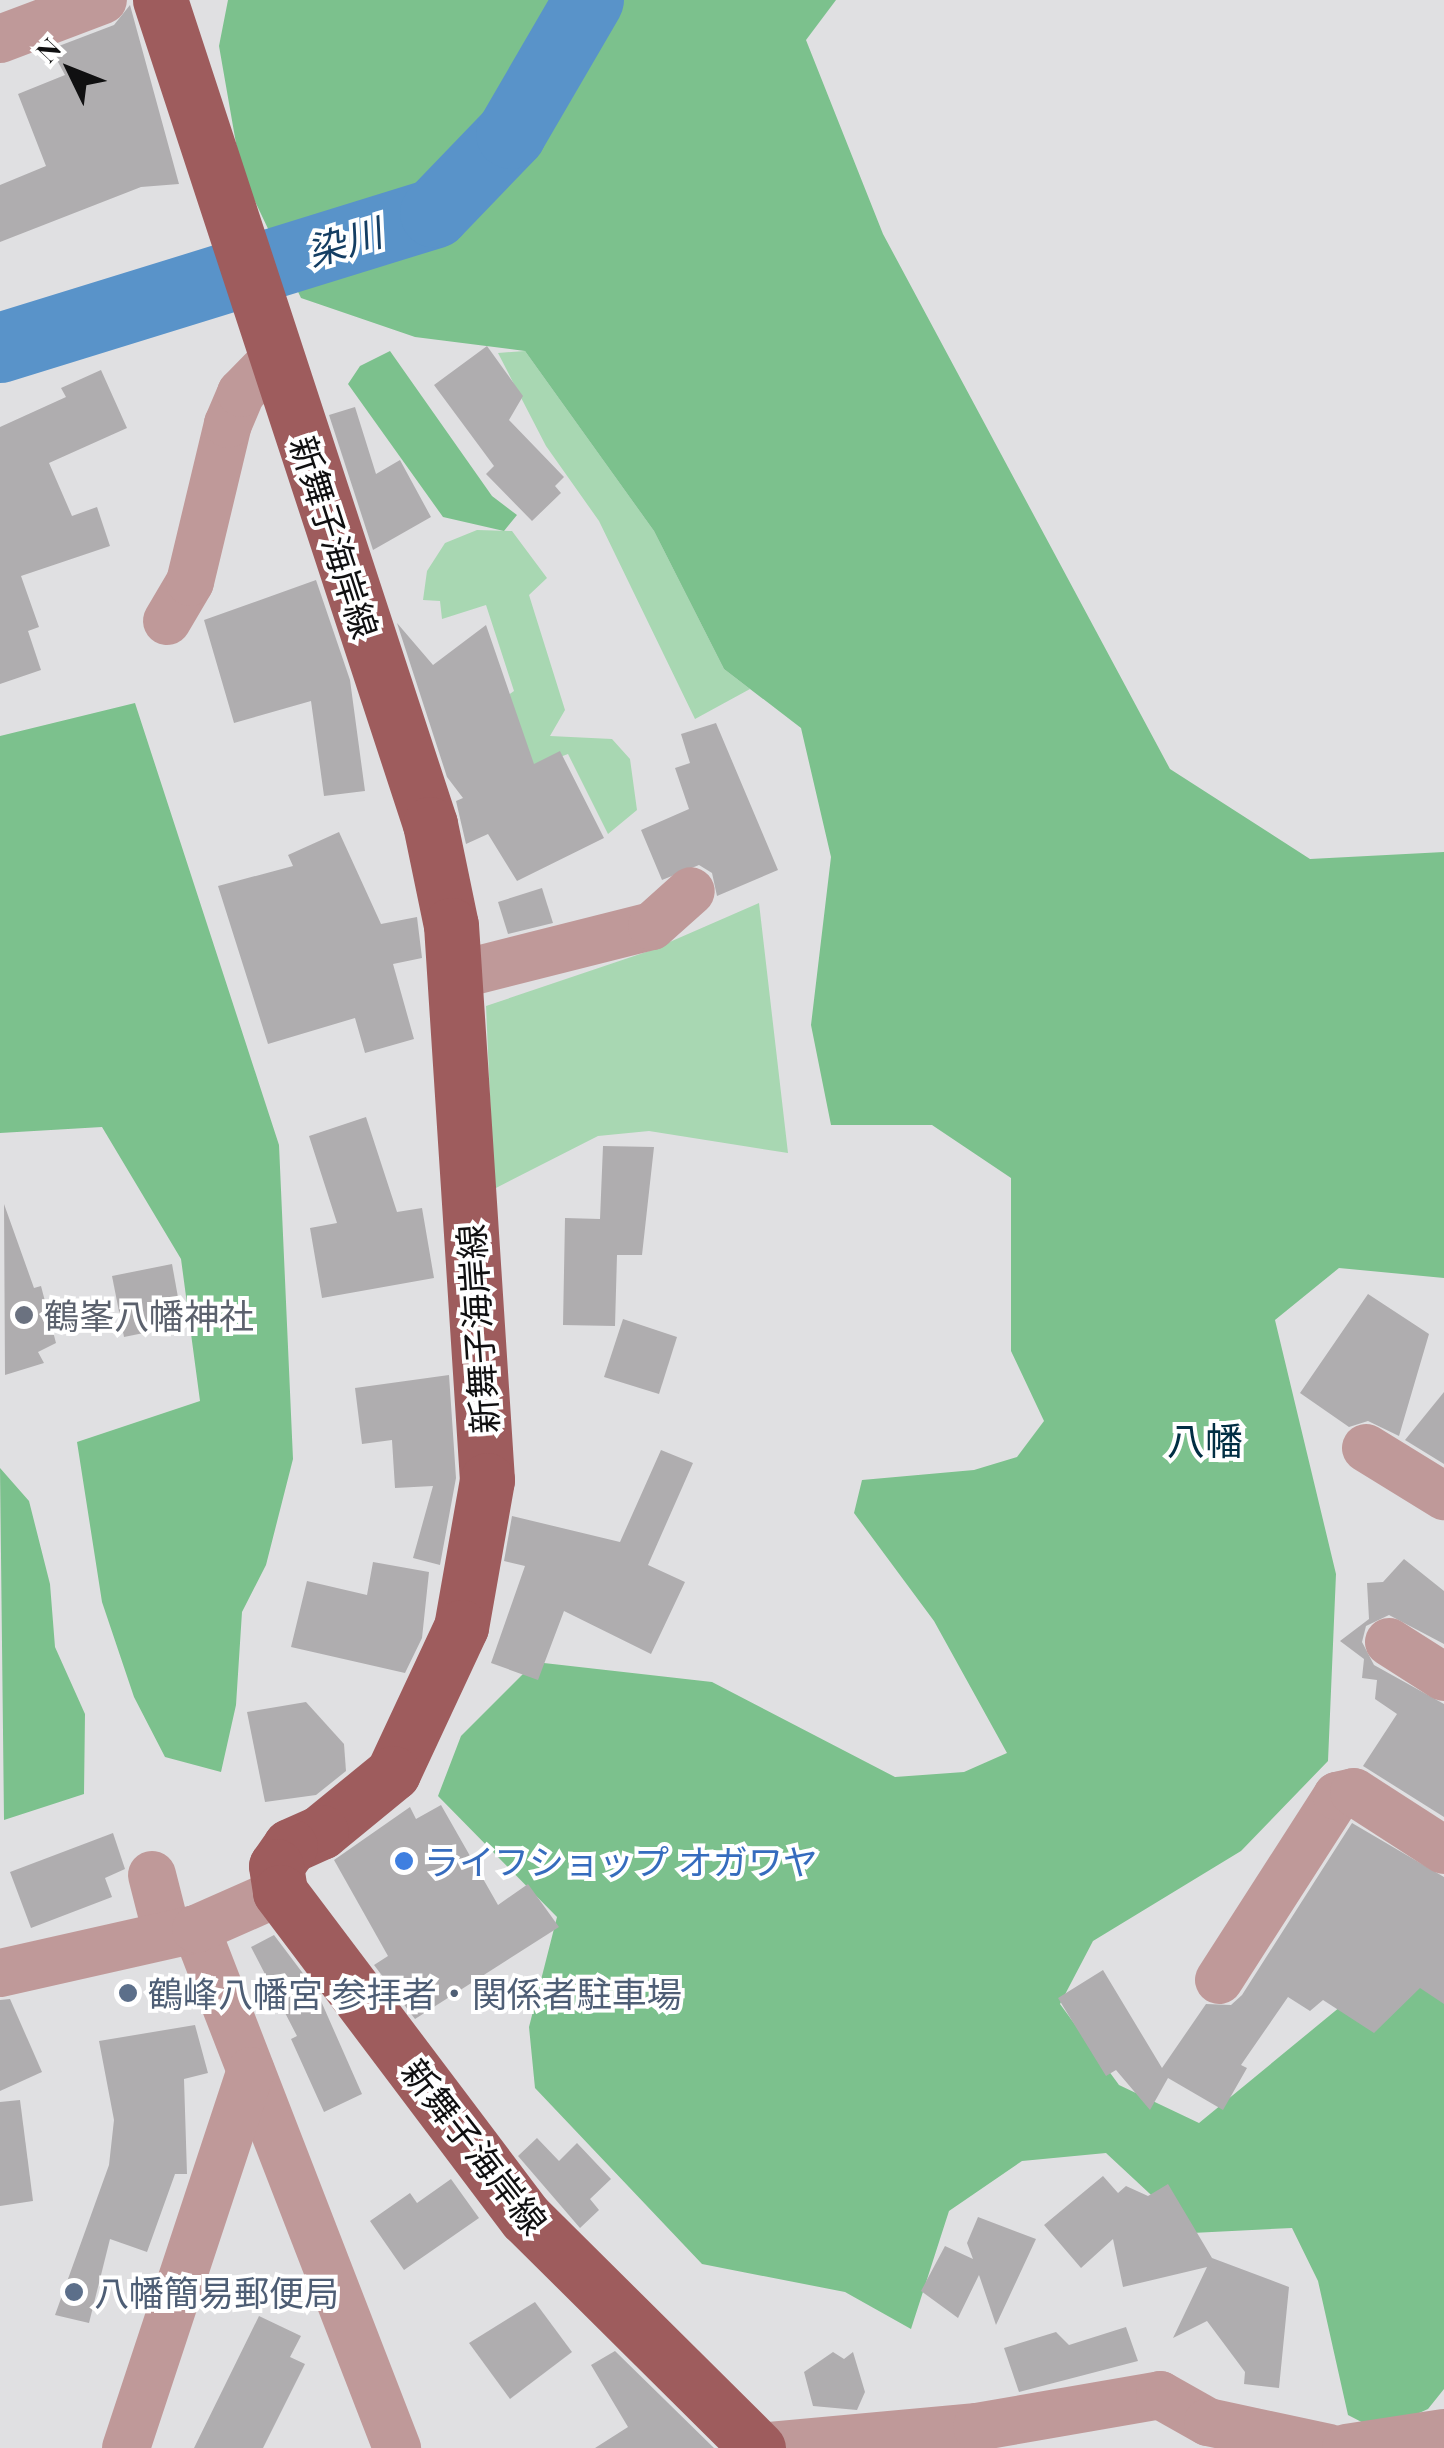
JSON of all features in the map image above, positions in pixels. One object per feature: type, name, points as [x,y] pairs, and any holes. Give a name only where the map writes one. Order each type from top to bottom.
[{"type":"main road","name":"新舞子海岸線","points":[[160,0],[235,239],[430,824],[454,976],[486,1480],[461,1626],[394,1774],[320,1832],[290,1846],[276,1866],[280,1892],[526,2218],[758,2447]]},
{"type":"street","points":[[0,39],[103,0]]},
{"type":"street","points":[[167,621],[190,582],[234,408],[268,338]]},
{"type":"street","points":[[454,976],[652,926],[691,891]]},
{"type":"street","points":[[1366,1448],[1444,1496]]},
{"type":"street","points":[[1390,1642],[1444,1677]]},
{"type":"street","points":[[1219,1980],[1337,1796],[1354,1792],[1444,1850]]},
{"type":"street","points":[[152,1875],[252,2071],[398,2448]]},
{"type":"street","points":[[0,1973],[181,1932],[280,1892]]},
{"type":"street","points":[[126,2448],[252,2071]]},
{"type":"street","points":[[758,2447],[977,2428],[1160,2395],[1208,2422],[1329,2448]]},
{"type":"street","points":[[1346,2448],[1444,2434]]},
{"type":"green space","points":[[228,0],[836,0],[806,40],[883,234],[1170,769],[1310,859],[1444,852],[1444,1278],[1339,1268],[1275,1320],[1336,1574],[1328,1761],[1241,1851],[1093,1941],[1060,2004],[1119,2085],[1199,2123],[1391,1965],[1444,2003],[1444,2389],[1428,2409],[1379,2431],[1348,2415],[1318,2281],[1292,2228],[1192,2233],[1106,2153],[1022,2161],[949,2211],[911,2329],[845,2292],[702,2264],[535,2088],[529,2027],[557,1917],[438,1796],[461,1736],[535,1662],[712,1682],[895,1777],[964,1772],[1007,1753],[934,1621],[854,1513],[862,1480],[974,1470],[1017,1457],[1044,1421],[1011,1351],[1011,1178],[932,1125],[831,1125],[811,1025],[831,857],[801,728],[724,669],[654,531],[525,351],[415,337],[301,298],[241,172],[219,46]]},
{"type":"green space","points":[[390,351],[492,496],[517,515],[504,531],[443,517],[348,384],[360,366]]},
{"type":"green space","points":[[525,351],[654,531],[724,669],[750,689],[695,719],[599,521],[546,446],[498,353]]},
{"type":"green space","points":[[477,530],[512,531],[547,578],[529,595],[565,710],[550,736],[612,739],[630,759],[637,810],[608,834],[568,754],[514,774],[490,708],[514,691],[486,605],[442,619],[440,601],[423,600],[427,571],[445,543]]},
{"type":"green space","points":[[135,703],[279,1145],[293,1459],[266,1565],[242,1612],[236,1705],[221,1772],[165,1757],[134,1697],[102,1602],[77,1442],[200,1401],[181,1259],[102,1127],[0,1133],[0,736]]},
{"type":"green space","points":[[759,903],[788,1153],[649,1131],[598,1136],[494,1189],[486,1006],[649,951]]},
{"type":"green space","points":[[0,1468],[29,1501],[50,1584],[55,1647],[85,1714],[84,1794],[4,1820]]},
{"type":"building","points":[[130,5],[179,184],[141,187],[0,242],[0,185],[46,166],[18,94],[65,75],[51,49],[114,25]]},
{"type":"building","points":[[487,346],[523,396],[509,420],[564,477],[555,486],[561,493],[532,521],[486,474],[494,466],[434,385]]},
{"type":"building","points":[[101,370],[127,428],[49,463],[72,516],[97,507],[110,546],[21,576],[39,627],[28,631],[41,670],[0,684],[0,427],[66,397],[61,388]]},
{"type":"building","points":[[355,407],[376,474],[400,460],[431,517],[373,550],[329,415]]},
{"type":"building","points":[[316,580],[350,680],[365,791],[324,796],[311,701],[234,723],[204,620]]},
{"type":"building","points":[[397,623],[433,665],[486,625],[534,764],[560,751],[604,838],[517,881],[488,834],[466,844],[456,801],[463,798],[447,777]]},
{"type":"building","points":[[716,723],[778,870],[717,896],[712,873],[699,865],[662,880],[641,830],[689,809],[675,768],[690,763],[681,734]]},
{"type":"building","points":[[339,832],[381,924],[417,917],[422,958],[393,964],[414,1039],[365,1053],[355,1018],[268,1044],[218,886],[293,866],[288,855]]},
{"type":"building","points":[[542,888],[553,923],[508,934],[498,902]]},
{"type":"building","points":[[366,1117],[397,1212],[422,1208],[434,1278],[322,1298],[310,1228],[337,1223],[309,1136]]},
{"type":"building","points":[[603,1146],[654,1147],[642,1255],[617,1255],[615,1326],[563,1325],[565,1218],[600,1219]]},
{"type":"building","name":"鶴峯八幡神社","points":[[4,1204],[34,1288],[41,1286],[56,1343],[38,1352],[44,1363],[5,1375]]},
{"type":"building","points":[[172,1264],[183,1325],[124,1337],[112,1276]]},
{"type":"building","points":[[1368,1294],[1429,1334],[1399,1436],[1368,1421],[1349,1427],[1300,1393]]},
{"type":"building","points":[[623,1319],[677,1337],[659,1394],[604,1377]]},
{"type":"building","points":[[449,1375],[456,1478],[440,1565],[413,1558],[433,1486],[395,1488],[392,1440],[362,1444],[355,1388]]},
{"type":"building","points":[[1444,1392],[1444,1464],[1405,1440]]},
{"type":"building","points":[[661,1450],[693,1463],[648,1565],[685,1582],[651,1654],[564,1611],[538,1680],[491,1663],[525,1566],[504,1561],[512,1516],[620,1542]]},
{"type":"building","points":[[1404,1559],[1444,1591],[1444,1644],[1389,1615],[1366,1626],[1362,1642],[1374,1665],[1444,1704],[1444,1817],[1363,1766],[1397,1714],[1375,1699],[1377,1680],[1362,1678],[1364,1659],[1340,1641],[1369,1619],[1367,1583],[1383,1582]]},
{"type":"building","points":[[373,1562],[429,1572],[422,1638],[405,1673],[291,1647],[307,1581],[367,1595]]},
{"type":"building","points":[[306,1702],[344,1744],[346,1771],[316,1795],[265,1802],[247,1712]]},
{"type":"building","points":[[441,1805],[498,1905],[528,1884],[559,1927],[415,2019],[374,1965],[388,1956],[334,1860],[410,1807],[416,1819]]},
{"type":"building","points":[[1352,1823],[1444,1877],[1444,2004],[1420,1988],[1374,2033],[1323,2000],[1310,2011],[1288,1997],[1241,2065],[1247,2068],[1223,2110],[1168,2078],[1150,2110],[1116,2070],[1106,2076],[1058,1998],[1103,1970],[1162,2068],[1206,2004],[1231,2005],[1242,1995]]},
{"type":"building","points":[[113,1833],[125,1869],[105,1878],[112,1897],[31,1928],[10,1872]]},
{"type":"building","points":[[274,1935],[317,1992],[362,2094],[324,2112],[291,2039],[297,2036],[251,1947]]},
{"type":"building","points":[[10,1999],[42,2072],[0,2091],[0,2000]]},
{"type":"building","points":[[195,2025],[208,2073],[184,2079],[187,2174],[175,2174],[147,2252],[110,2239],[89,2323],[55,2315],[109,2165],[114,2120],[99,2041]]},
{"type":"building","points":[[20,2100],[33,2201],[0,2206],[0,2102]]},
{"type":"building","points":[[537,2138],[559,2161],[577,2143],[611,2179],[590,2199],[599,2210],[580,2228],[518,2156]]},
{"type":"building","points":[[1103,2176],[1118,2193],[1126,2186],[1148,2196],[1168,2184],[1212,2258],[1289,2287],[1279,2388],[1244,2384],[1245,2372],[1207,2321],[1173,2338],[1207,2267],[1123,2287],[1113,2239],[1081,2268],[1044,2225]]},
{"type":"building","points":[[451,2179],[479,2218],[404,2270],[370,2221],[410,2193],[417,2203]]},
{"type":"building","points":[[978,2217],[1036,2239],[996,2325],[979,2275],[958,2318],[921,2291],[945,2246],[973,2259],[967,2243]]},
{"type":"building","points":[[535,2302],[572,2352],[510,2399],[469,2343]]},
{"type":"building","points":[[259,2316],[301,2336],[290,2357],[305,2364],[263,2448],[194,2448]]},
{"type":"building","points":[[1126,2327],[1138,2361],[1019,2392],[1004,2348],[1056,2332],[1069,2345]]},
{"type":"building","points":[[615,2351],[714,2448],[595,2448],[628,2427],[591,2365]]},
{"type":"building","points":[[833,2352],[844,2359],[853,2352],[865,2392],[857,2410],[813,2406],[804,2372]]},
{"type":"waterway","name":"染川","points":[[0,348],[435,213],[511,134],[589,0]]},
{"type":"place","name":"鶴峯八幡神社","points":[[24,1315]]},
{"type":"place","name":"ライフショップ オガワヤ","points":[[404,1861]]},
{"type":"place","name":"鶴峰八幡宮 参拝者・関係者駐車場","points":[[128,1993]]},
{"type":"place","name":"八幡簡易郵便局","points":[[74,2292]]},
{"type":"district","name":"八幡","points":[[1205,1440]]}]
